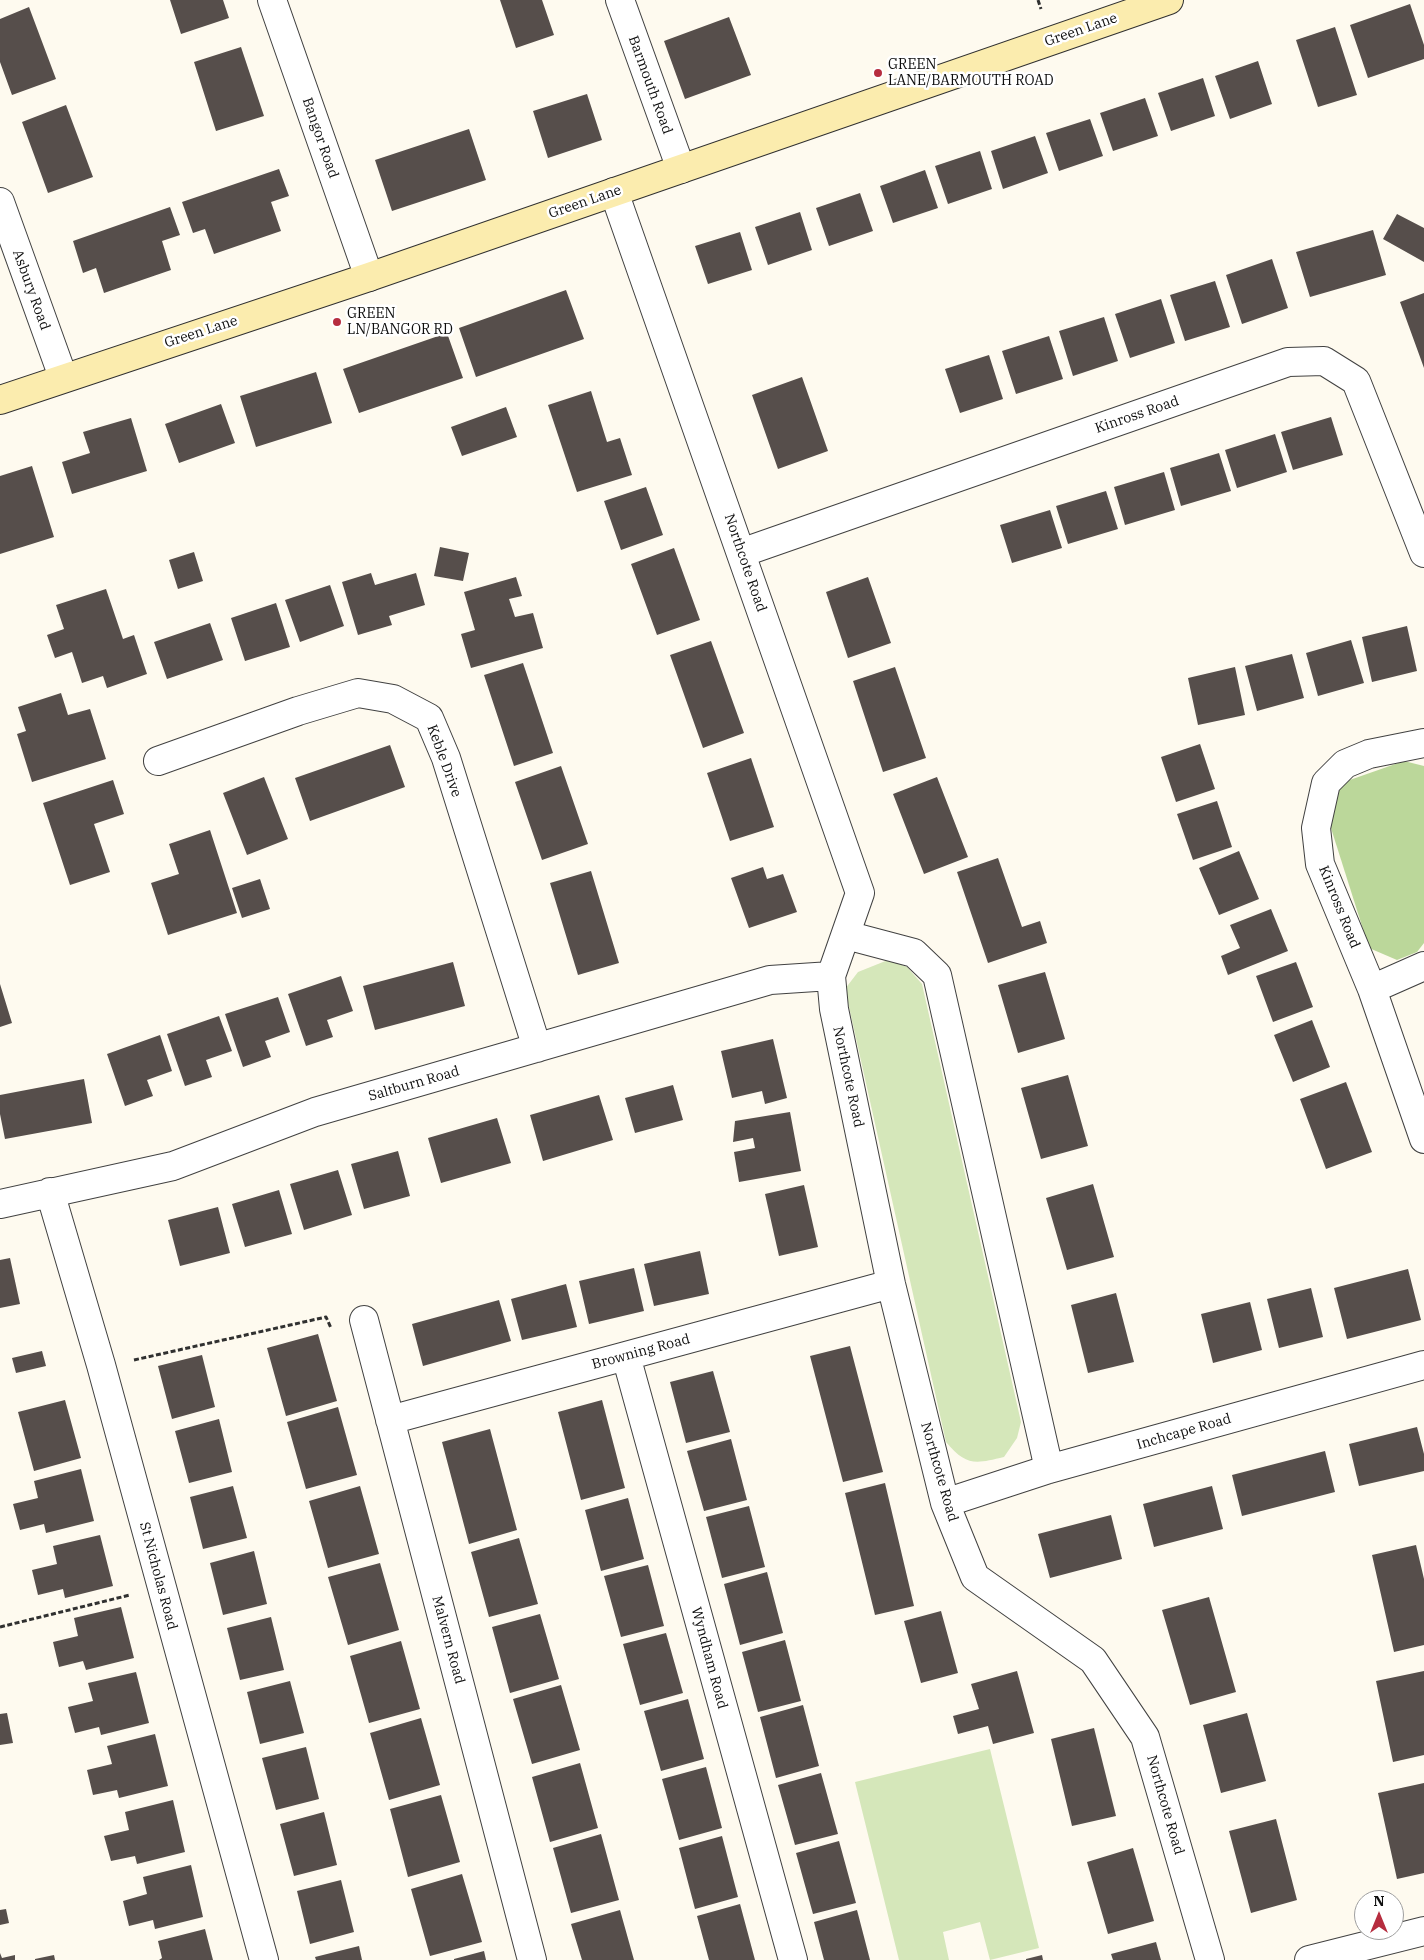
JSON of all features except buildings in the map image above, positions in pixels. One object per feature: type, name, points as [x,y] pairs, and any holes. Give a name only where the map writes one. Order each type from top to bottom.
[{"type":"street","name":"Bangor Road","points":[[272,0],[369,277]]},
{"type":"street","name":"Barmouth Road","points":[[620,0],[681,169]]},
{"type":"street","name":"Green Lane","points":[[0,400],[63,377],[369,277],[1169,0]]},
{"type":"street","name":"Northcote Road","points":[[614,192],[860,893],[831,976],[839,1034],[891,1284],[944,1503],[975,1577],[1093,1660],[1146,1737],[1210,1960]]},
{"type":"street","name":"Asbury Road","points":[[0,202],[63,377]]},
{"type":"street","name":"Kinross Road","points":[[741,552],[1288,362],[1324,361],[1356,381],[1424,553]]},
{"type":"street","name":"Keble Drive","points":[[158,761],[298,711],[358,693],[393,699],[429,718],[446,758],[537,1048]]},
{"type":"street","name":"Kinross Road","points":[[1424,742],[1369,754],[1345,764],[1326,783],[1316,828],[1320,864],[1372,990],[1424,1139]]},
{"type":"street","points":[[846,935],[914,953],[937,975],[1048,1469]]},
{"type":"street","points":[[1372,990],[1424,966]]},
{"type":"street","name":"Saltburn Road","points":[[0,1204],[173,1166],[315,1112],[770,980],[831,976]]},
{"type":"street","name":"St Nicholas Road","points":[[50,1192],[162,1587],[264,1960]]},
{"type":"street","name":"Browning Road","points":[[390,1420],[891,1284]]},
{"type":"street","name":"Malvern Road","points":[[364,1320],[532,1960]]},
{"type":"street","name":"Wyndham Road","points":[[626,1356],[793,1960]]},
{"type":"street","name":"Inchcape Road","points":[[944,1503],[1048,1469],[1424,1365]]},
{"type":"street","points":[[1309,1960],[1424,1931]]},
{"type":"path","points":[[100,1365],[126,1362],[326,1317],[331,1330],[364,1320]]},
{"type":"path","points":[[0,1627],[162,1587]]},
{"type":"green space","points":[[1404,761],[1424,766],[1424,943],[1417,952],[1397,960],[1369,948],[1330,825],[1333,800],[1344,782]]},
{"type":"green space","points":[[888,960],[907,967],[922,984],[1021,1422],[1017,1438],[1004,1457],[986,1461],[978,1462],[965,1459],[946,1442],[845,989],[858,972]]},
{"type":"green space","points":[[990,1749],[1039,1948],[990,1960],[980,1922],[943,1932],[949,1960],[899,1960],[855,1782]]},
{"type":"place","name":"GREEN LANE/BARMOUTH ROAD","points":[[878,73]]},
{"type":"place","name":"GREEN LN/BANGOR RD","points":[[337,322]]}]
